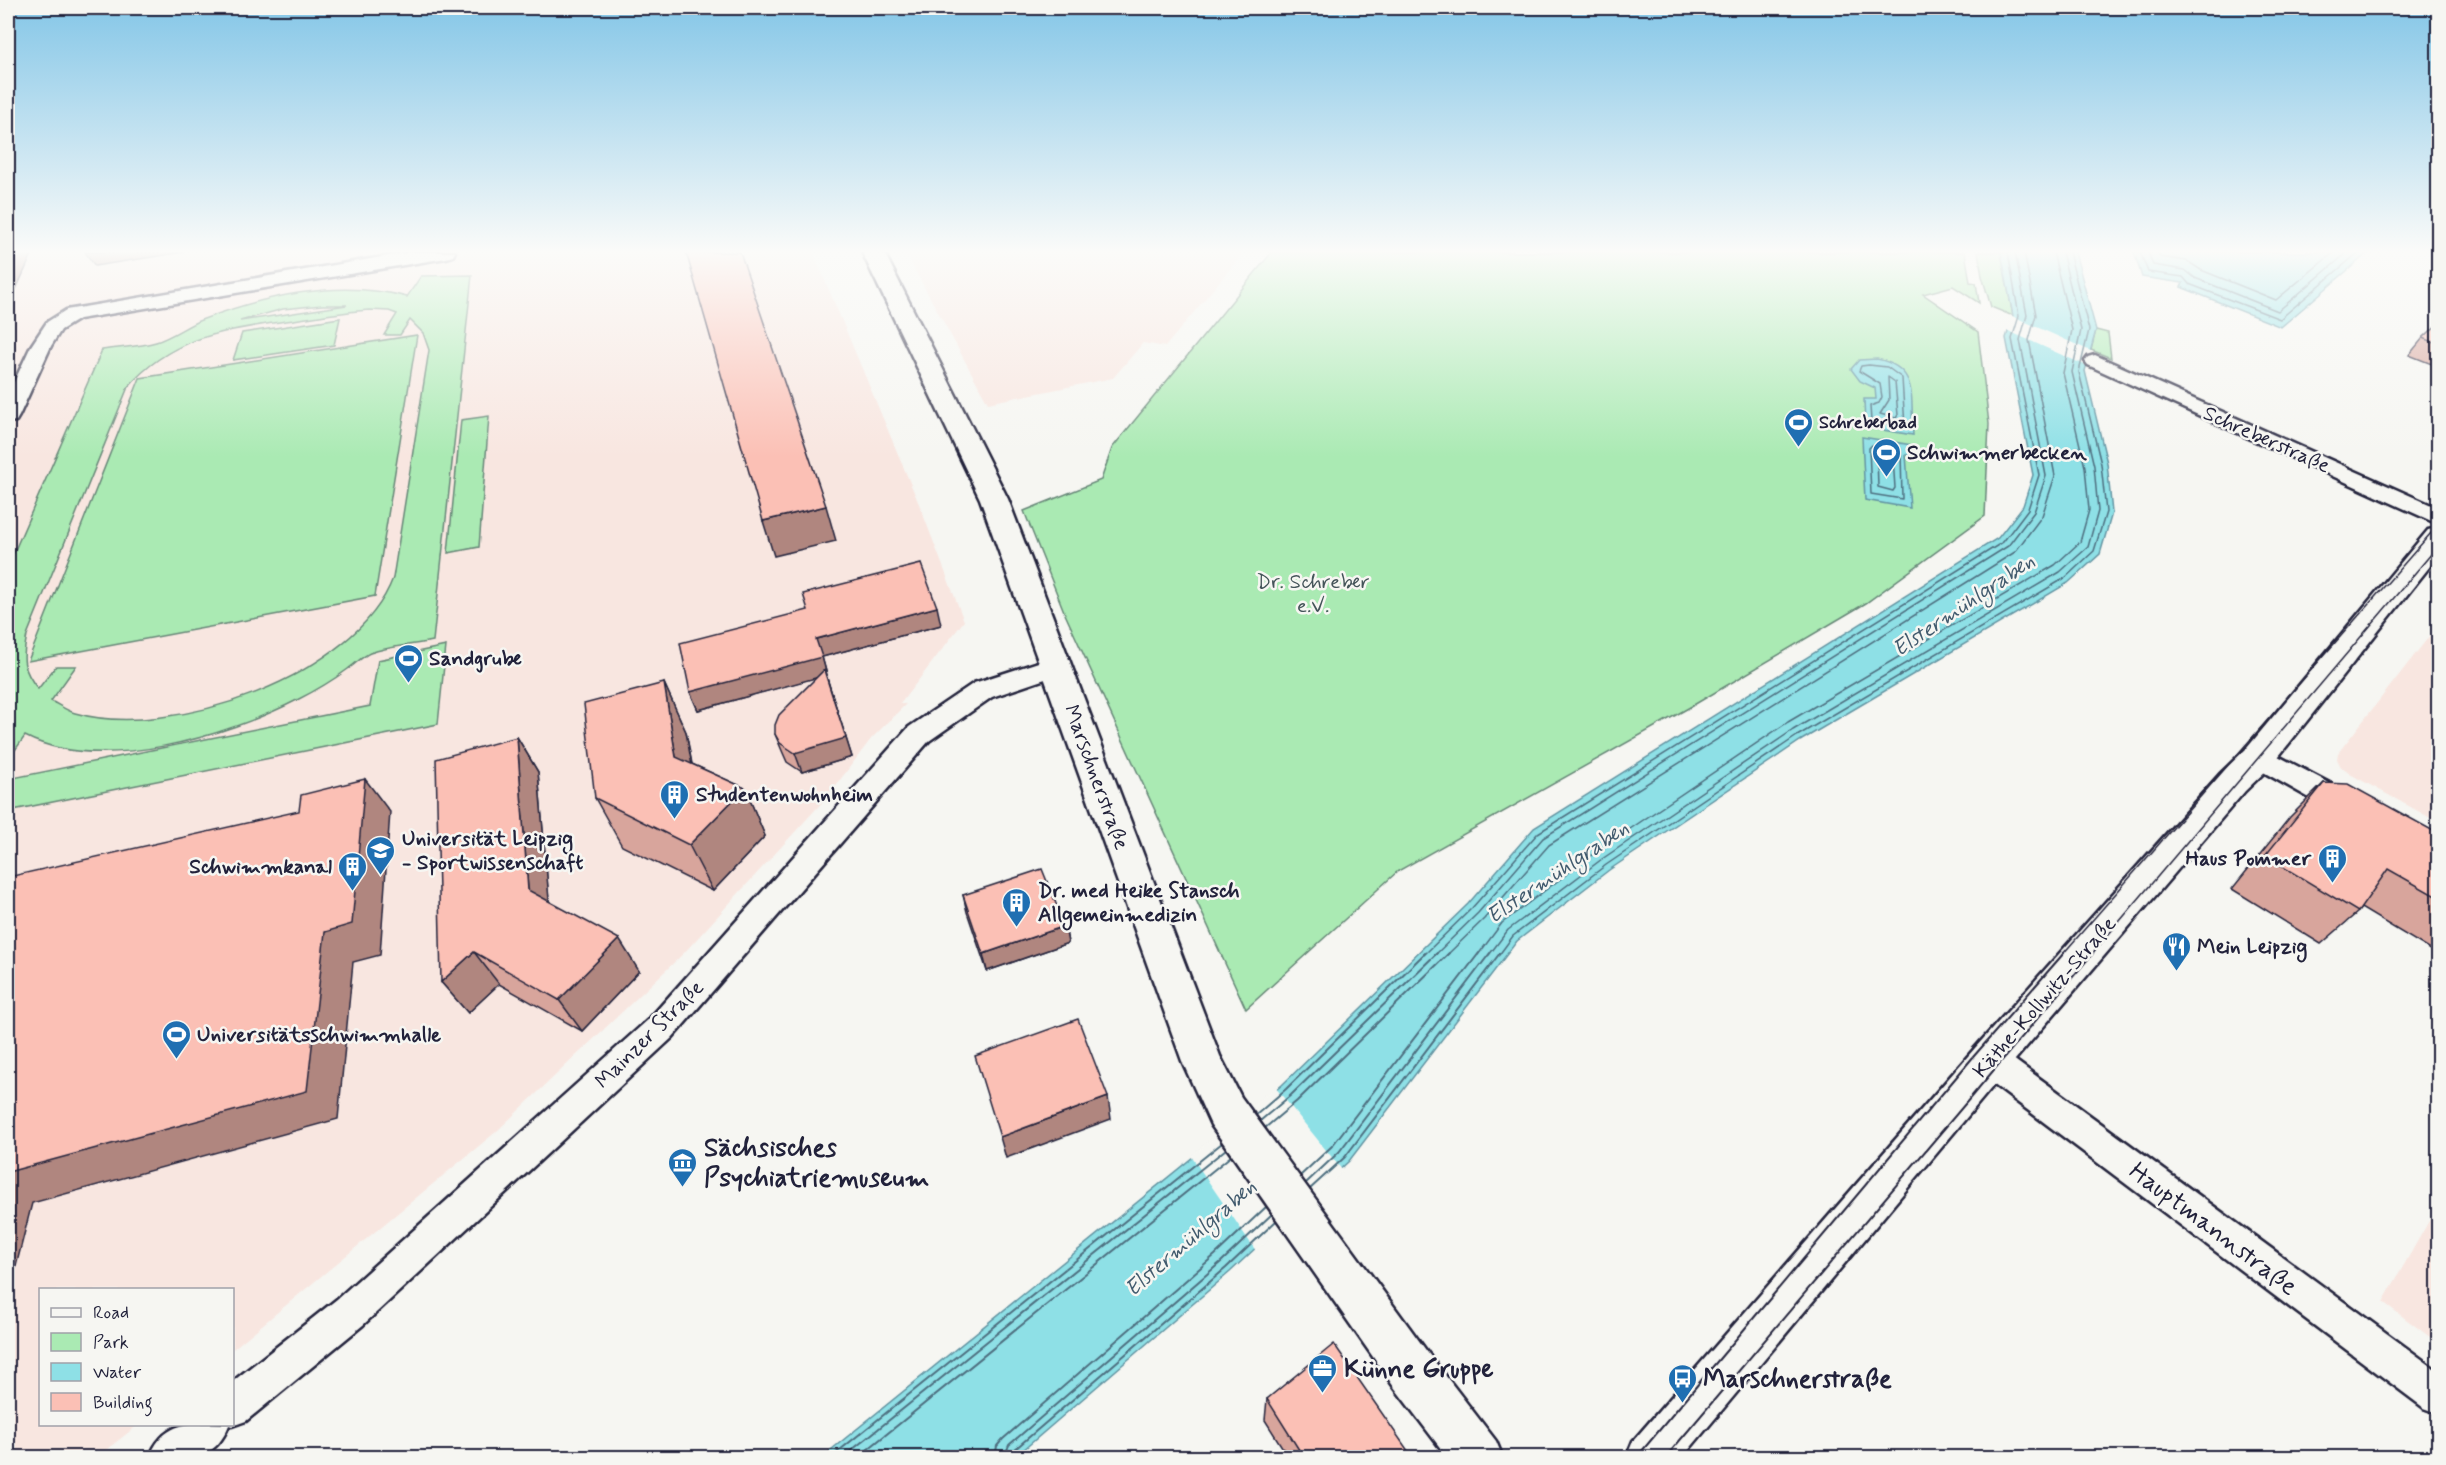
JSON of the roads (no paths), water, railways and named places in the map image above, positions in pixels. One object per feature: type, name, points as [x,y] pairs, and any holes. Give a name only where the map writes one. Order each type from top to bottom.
[{"type":"main road","name":"Marschnerstraße","points":[[906,320],[994,499],[1202,1061],[1226,1111],[1412,1370],[1479,1458]]},
{"type":"main road","name":"Käthe-Kollwitz-Straße","points":[[1650,1458],[1989,1061],[2225,790],[2259,757],[2439,537]]},
{"type":"street","points":[[8,416],[41,346],[54,326],[63,320]]},
{"type":"street","name":"Schreberstraße","points":[[2095,361],[2439,517]]},
{"type":"street","name":"Mainzer Straße","points":[[234,1405],[350,1312],[661,1028],[919,734],[983,690],[1057,665]]},
{"type":"street","points":[[2259,757],[2372,819]]},
{"type":"street","name":"Hauptmannstraße","points":[[1989,1061],[2439,1394]]},
{"type":"street","points":[[169,1458],[209,1426]]},
{"type":"water","name":"Elstermühlgraben","points":[[2012,320],[2093,320],[2096,330],[2085,371],[2107,463],[2112,513],[2100,554],[2068,583],[1800,741],[1609,870],[1517,941],[1349,1161],[1230,1272],[1015,1457],[821,1458],[1282,1085],[1468,904],[1534,828],[1998,538],[2023,506],[2033,475],[2006,338]]},
{"type":"water","points":[[2264,320],[2289,320],[2281,327]]},
{"type":"water","points":[[1877,359],[1891,363],[1906,377],[1912,397],[1913,435],[1865,427],[1864,399],[1876,399],[1875,388],[1860,381],[1851,369],[1859,360]]},
{"type":"water","name":"Schwimmerbecken","points":[[1862,437],[1912,445],[1912,455],[1906,455],[1910,508],[1865,500]]},
{"type":"tram line","points":[[2062,955],[2438,525]]},
{"type":"tram line","points":[[2091,955],[2438,546]]},
{"type":"tram line","points":[[1636,1458],[1974,1056],[2064,953]]},
{"type":"tram line","points":[[1665,1458],[2093,953]]},
{"type":"place","name":"Schreberbad","points":[[1798,448]]},
{"type":"place","name":"Schwimmerbecken","points":[[1886,478]]},
{"type":"place","name":"Sandgrube","points":[[408,684]]},
{"type":"place","name":"Studentenwohnheim","points":[[675,820]]},
{"type":"place","name":"Universität Leipzig - Sportwissenschaft","points":[[381,876]]},
{"type":"place","name":"Haus Pommer","points":[[2332,884]]},
{"type":"place","name":"Schwimmkanal","points":[[353,892]]},
{"type":"place","name":"Dr. med Heike Stansch Allgemeinmedizin","points":[[1017,928]]},
{"type":"place","name":"Mein Leipzig","points":[[2176,972]]},
{"type":"place","name":"Universitätsschwimmhalle","points":[[176,1060]]},
{"type":"place","name":"Sächsisches Psychiatriemuseum","points":[[683,1188]]},
{"type":"place","name":"Künne Gruppe","points":[[1323,1394]]},
{"type":"place","name":"Marschnerstraße","points":[[1682,1404]]},
{"type":"park label","name":"Dr. Schreber e.V.","points":[[1313,593]]}]
